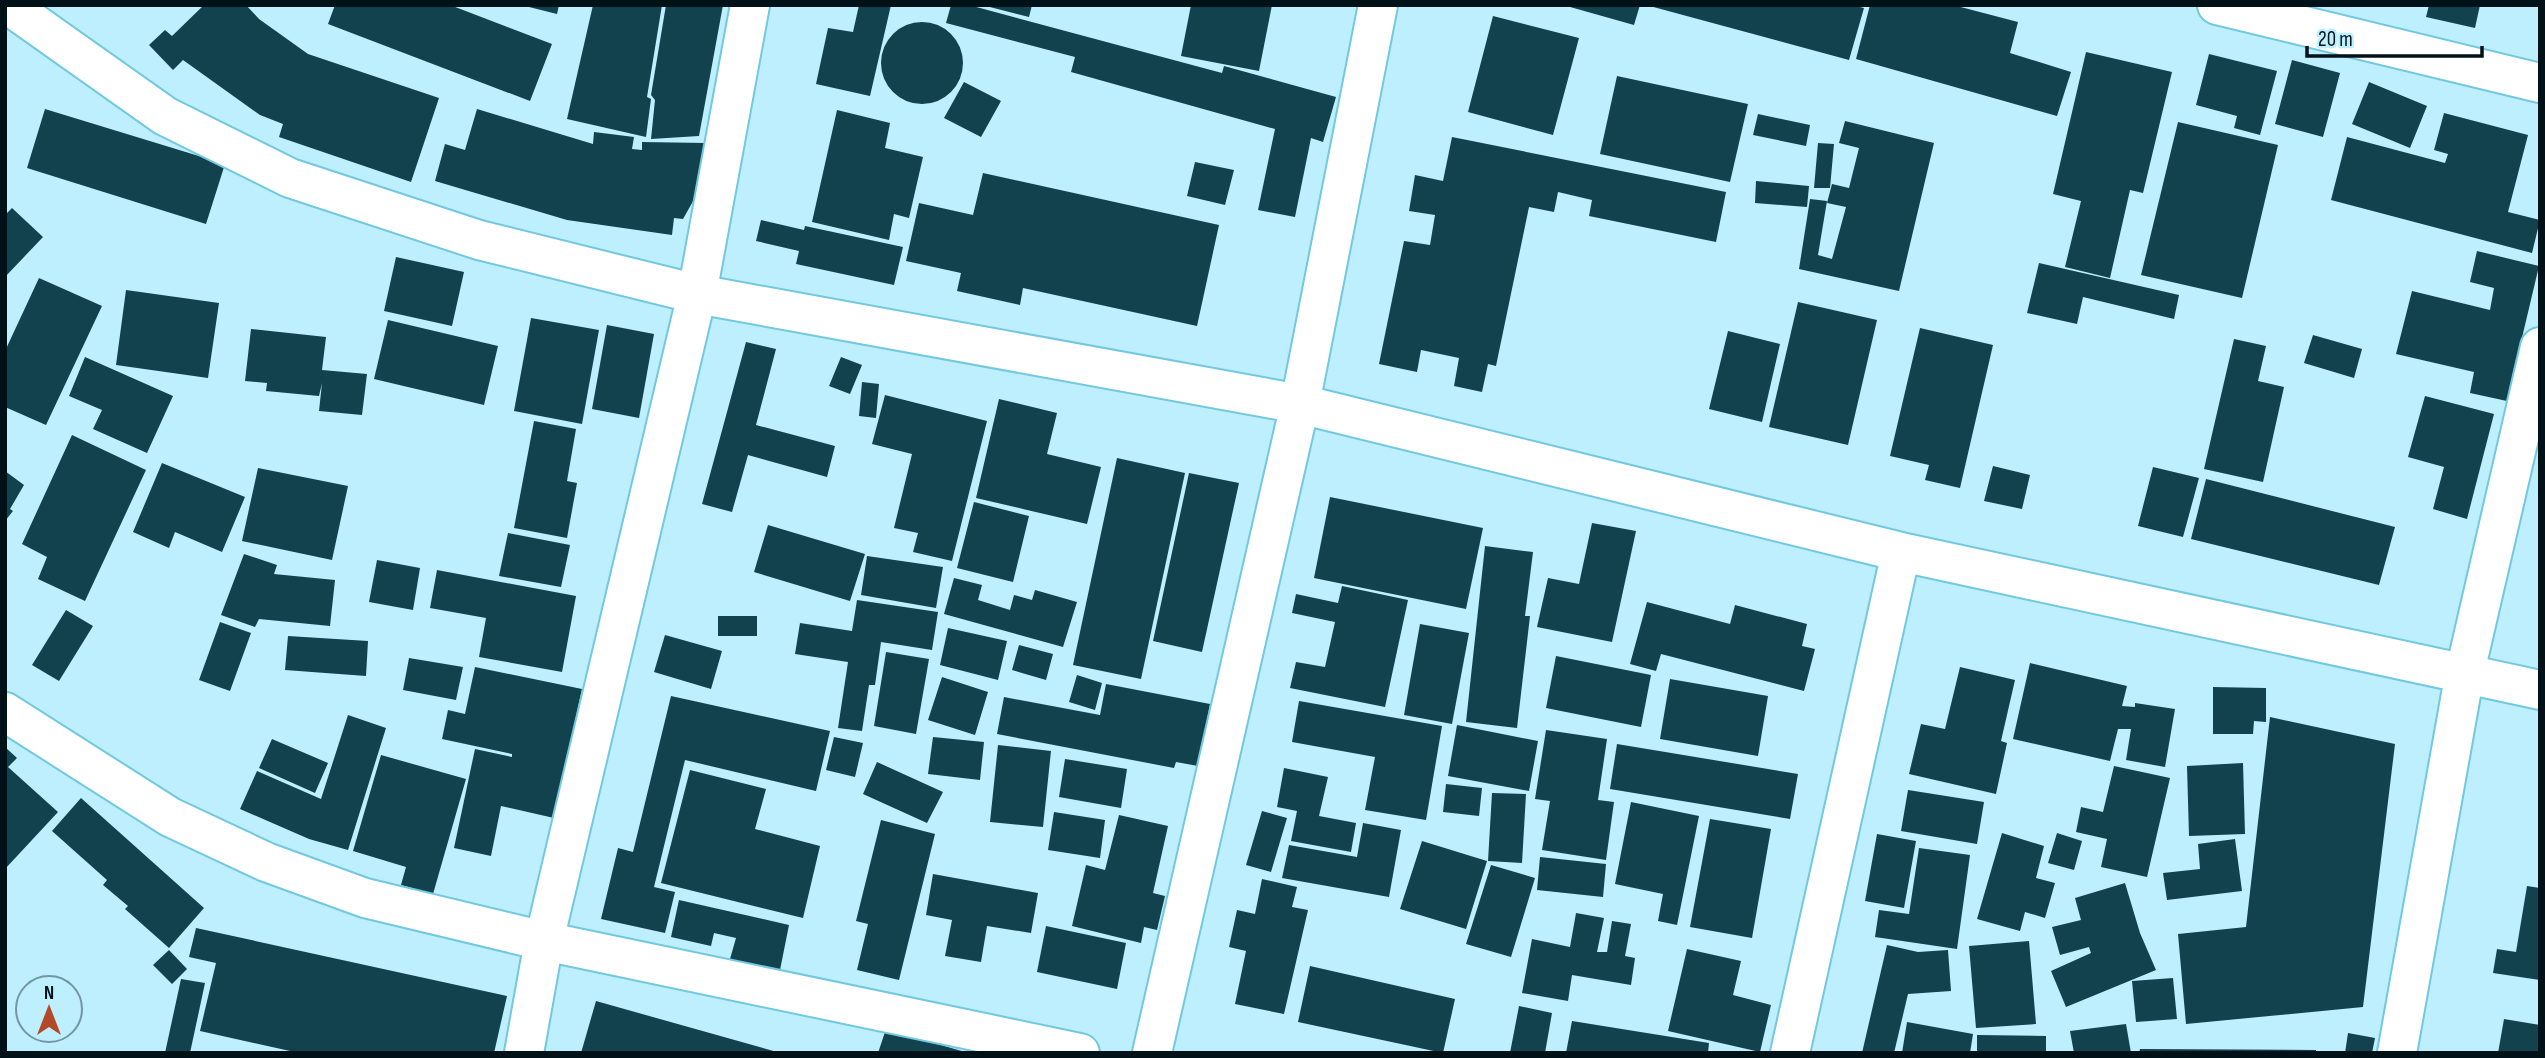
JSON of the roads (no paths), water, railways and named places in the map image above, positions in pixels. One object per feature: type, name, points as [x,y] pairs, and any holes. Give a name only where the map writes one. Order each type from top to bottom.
[{"type":"street","points":[[9,5],[165,116],[290,178],[479,240],[697,295],[1300,404],[1901,552],[2540,690]]},
{"type":"street","points":[[524,1053],[544,941],[697,295],[750,5]]},
{"type":"street","points":[[1152,1053],[1300,404],[1378,5]]},
{"type":"street","points":[[2217,5],[2540,83]]},
{"type":"street","points":[[2397,1053],[2465,672],[2540,347]]},
{"type":"street","points":[[1790,1053],[1901,552]]},
{"type":"street","points":[[5,712],[170,817],[266,862],[365,898],[544,941],[1080,1053]]}]
